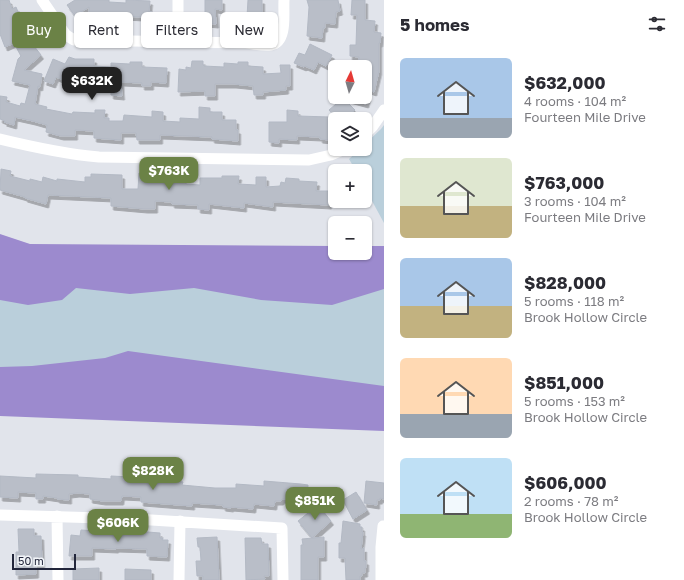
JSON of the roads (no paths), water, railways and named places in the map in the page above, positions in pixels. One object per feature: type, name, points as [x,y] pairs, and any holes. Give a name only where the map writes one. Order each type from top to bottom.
[{"type":"street","points":[[42,0],[66,35],[74,40],[141,41]]},
{"type":"street","points":[[178,0],[178,12]]},
{"type":"street","points":[[212,43],[271,45],[283,34],[284,0]]},
{"type":"street","points":[[372,127],[384,110]]},
{"type":"street","points":[[0,140],[73,155],[99,157],[309,160],[328,155]]},
{"type":"street","points":[[0,514],[180,521],[282,528],[283,580]]},
{"type":"street","points":[[57,516],[58,580]]},
{"type":"street","points":[[179,580],[180,521]]},
{"type":"street","points":[[381,580],[382,526],[384,526]]}]
